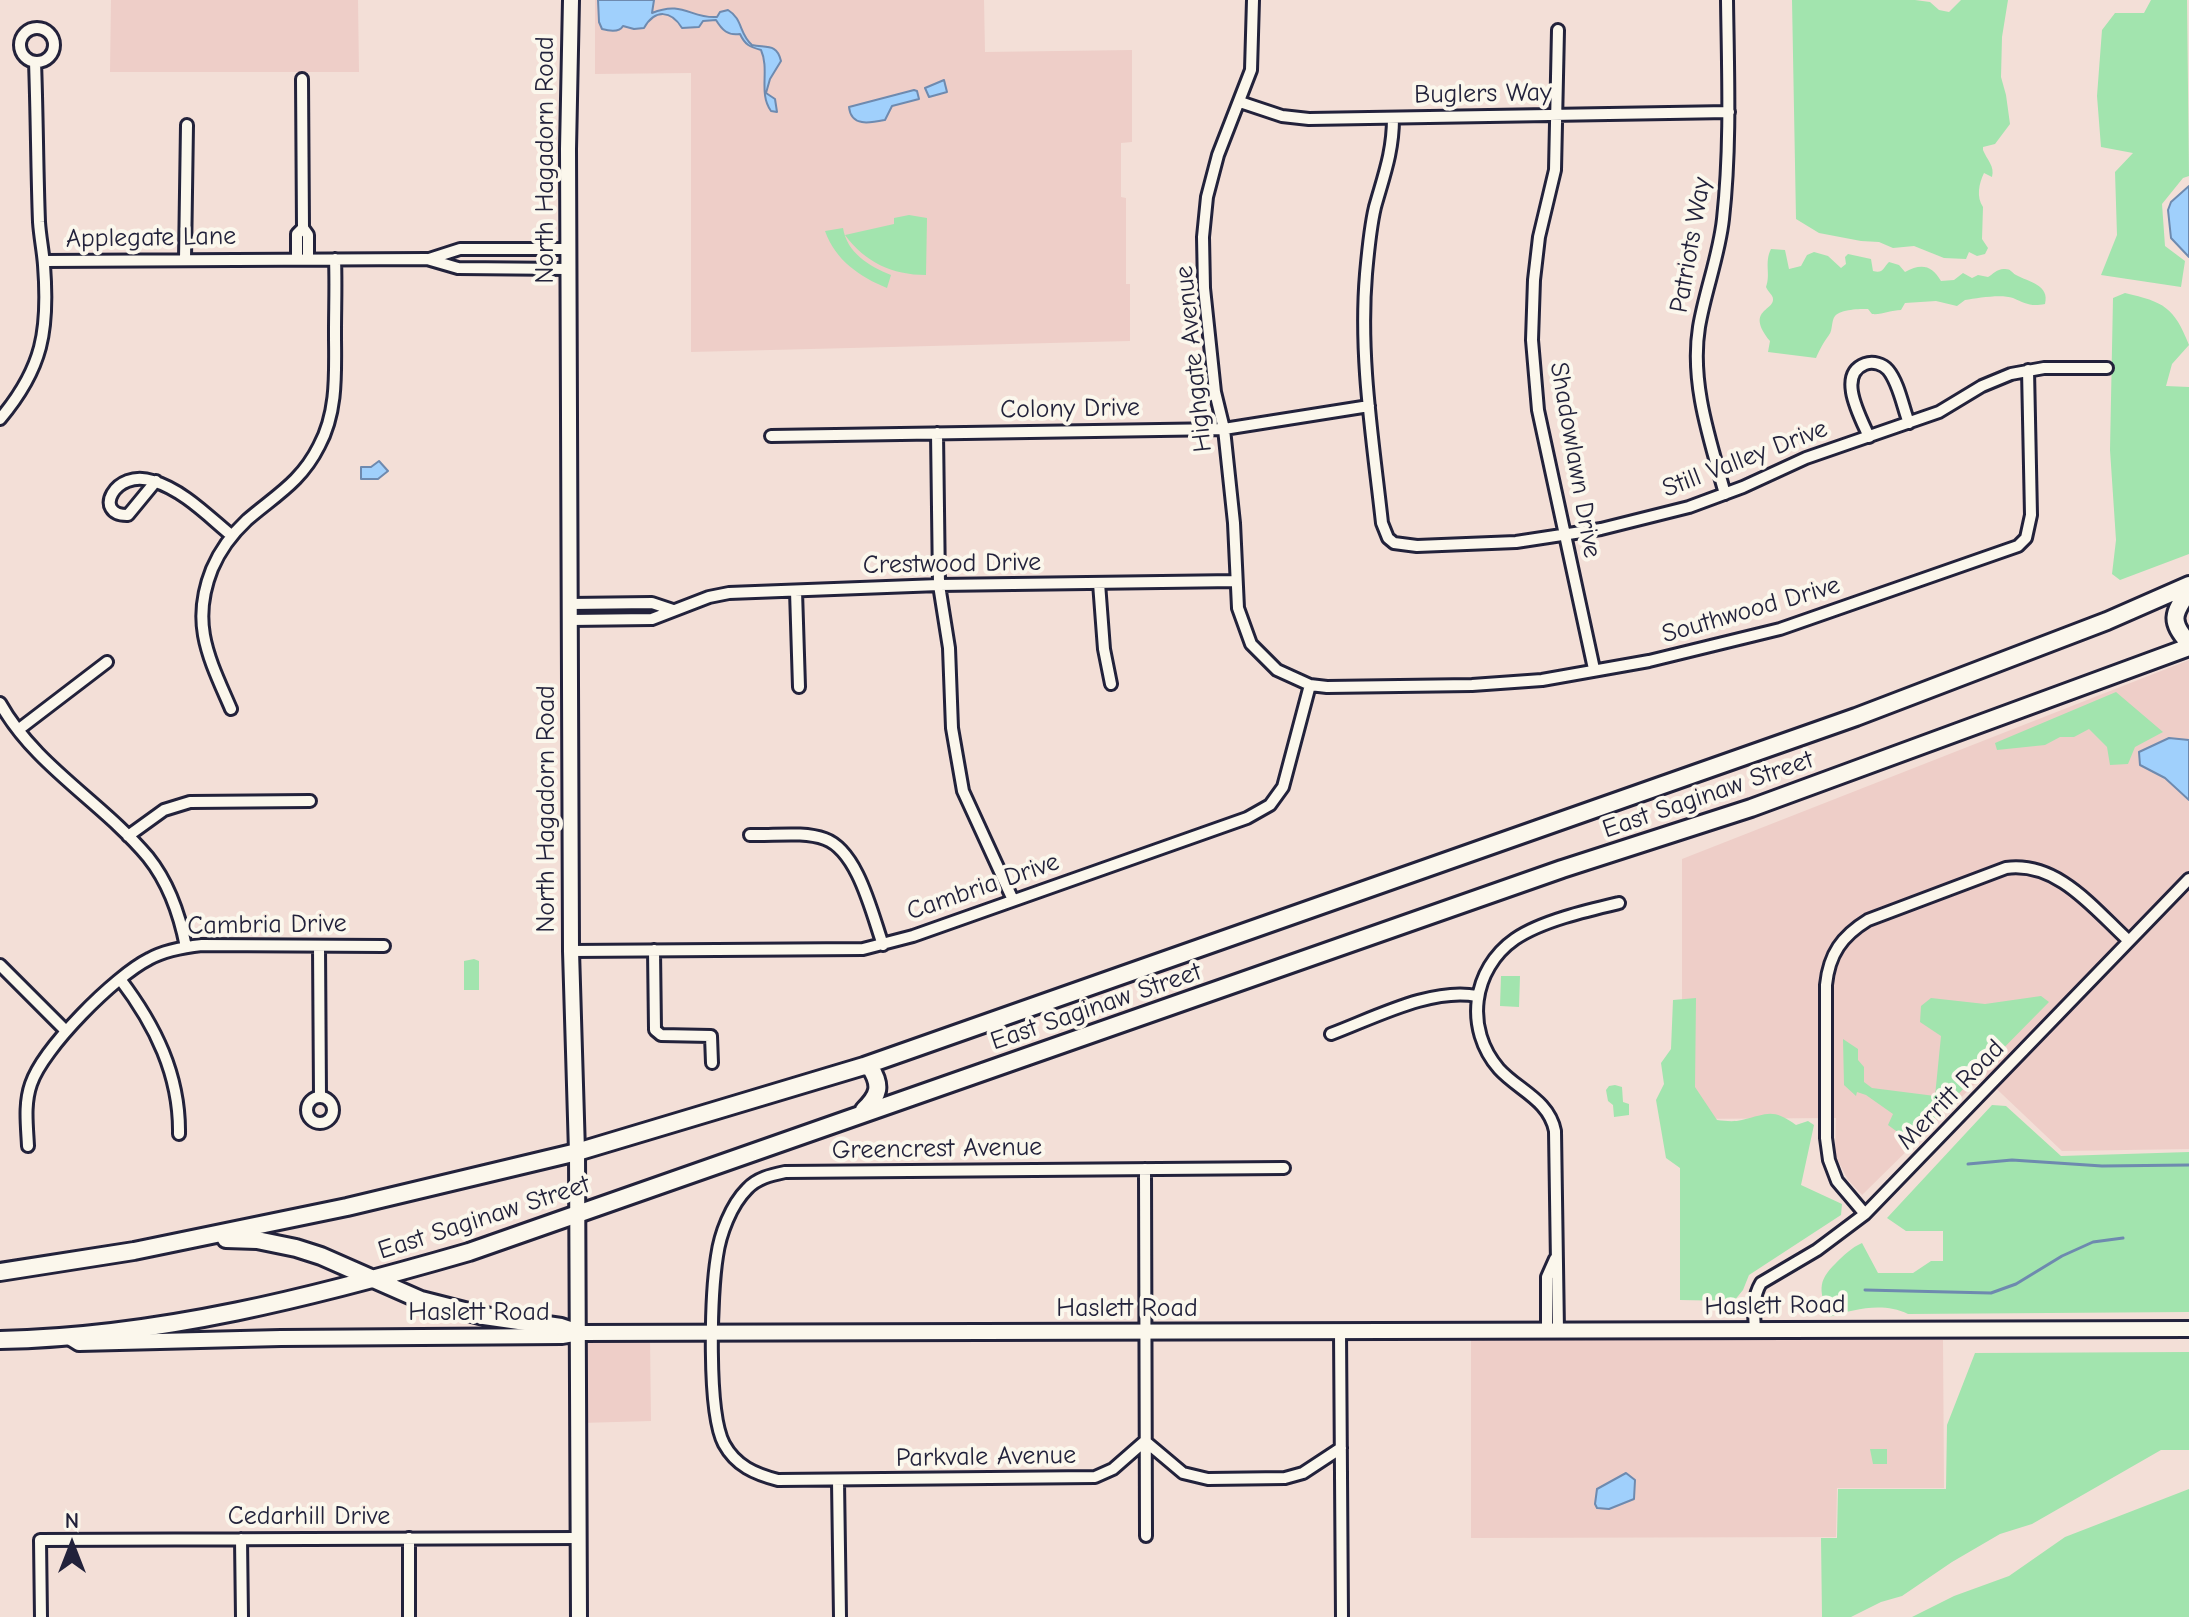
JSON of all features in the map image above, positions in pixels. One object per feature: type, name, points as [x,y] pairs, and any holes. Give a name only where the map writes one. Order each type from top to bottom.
[{"type":"main road","name":"North Hagadorn Road","points":[[571,0],[568,249],[571,951],[577,1152],[579,1617]]},
{"type":"main road","name":"East Saginaw Street","points":[[0,1272],[185,1241],[347,1207],[577,1152],[864,1066],[1856,717],[2107,621],[2189,585]]},
{"type":"main road","points":[[2189,591],[2177,608],[2175,618],[2176,627],[2189,645]]},
{"type":"main road","name":"East Saginaw Street","points":[[0,1340],[67,1336],[228,1312],[302,1298],[469,1252],[1562,869],[1751,808],[2189,645]]},
{"type":"main road","points":[[860,1113],[876,1098],[879,1089],[878,1079],[870,1067],[864,1066]]},
{"type":"main road","points":[[185,1241],[224,1239],[275,1243],[321,1256],[421,1300],[463,1312],[561,1327],[579,1333]]},
{"type":"main road","name":"Haslett Road","points":[[67,1336],[79,1343],[562,1336],[579,1333],[2189,1329]]},
{"type":"street","name":"Highgate Avenue","points":[[1253,0],[1251,70],[1218,157],[1207,197],[1203,237],[1204,288],[1215,392],[1224,429],[1242,625],[1251,644],[1277,670],[1310,685]]},
{"type":"street","name":"Patriots Way","points":[[1725,494],[1702,407],[1696,368],[1699,328],[1723,221],[1729,112],[1727,0]]},
{"type":"street","name":"Shadowlawn Drive","points":[[1558,30],[1555,170],[1539,237],[1532,340],[1538,410],[1594,669]]},
{"type":"street","points":[[35,62],[39,225],[44,261]]},
{"type":"street","points":[[302,79],[303,228],[308,235],[302,259]]},
{"type":"street","name":"Buglers Way","points":[[1240,102],[1282,116],[1309,119],[1729,112]]},
{"type":"street","points":[[1369,406],[1365,358],[1366,273],[1375,210],[1393,144],[1393,118]]},
{"type":"street","points":[[185,259],[187,125]]},
{"type":"street","name":"Applegate Lane","points":[[427,259],[460,249],[568,249]]},
{"type":"street","points":[[231,709],[208,656],[200,615],[207,582],[231,535],[294,484],[320,445],[334,402],[335,259]]},
{"type":"street","name":"Applegate Lane","points":[[0,419],[26,385],[39,354],[45,321],[44,261],[427,259],[458,268],[568,269]]},
{"type":"street","points":[[1869,437],[1851,381],[1855,371],[1864,364],[1879,364],[1889,371],[1909,423]]},
{"type":"street","name":"Still Valley Drive","points":[[1369,406],[1382,523],[1388,538],[1402,545],[1441,547],[1565,536],[1639,521],[1725,494],[1806,458],[1941,411],[1997,378],[2028,370],[2107,368]]},
{"type":"street","name":"Southwood Drive","points":[[1310,685],[1472,685],[1542,680],[1649,661],[1780,629],[2018,546],[2026,538],[2031,515],[2028,370]]},
{"type":"street","name":"Colony Drive","points":[[771,436],[1224,429],[1369,406]]},
{"type":"street","points":[[937,433],[939,585],[949,648],[952,728],[963,791],[1013,900]]},
{"type":"street","points":[[156,481],[128,515],[112,511],[109,504],[112,494],[121,483],[141,477],[156,481],[174,490],[231,535]]},
{"type":"street","name":"Crestwood Drive","points":[[570,620],[652,619],[709,597],[729,593],[939,585],[1236,581]]},
{"type":"street","points":[[1099,583],[1104,649],[1111,684]]},
{"type":"street","points":[[796,591],[799,687]]},
{"type":"street","name":"Crestwood Drive","points":[[570,604],[652,603],[673,610]]},
{"type":"street","points":[[18,730],[107,662]]},
{"type":"street","name":"Cambria Drive","points":[[571,951],[863,949],[883,945],[1247,818],[1270,805],[1283,787],[1310,685]]},
{"type":"street","points":[[0,703],[27,742],[128,836],[159,873],[173,901],[186,947]]},
{"type":"street","points":[[128,836],[164,810],[190,802],[310,801]]},
{"type":"street","points":[[750,835],[814,836],[843,850],[855,869],[883,945]]},
{"type":"street","points":[[1865,1214],[1837,1181],[1827,1150],[1826,985],[1829,965],[1839,943],[1868,920],[2016,867],[2037,868],[2061,880],[2129,941]]},
{"type":"street","name":"Merritt Road","points":[[1755,1330],[1754,1303],[1761,1283],[1817,1250],[1865,1214],[2189,879]]},
{"type":"street","points":[[1552,1331],[1547,1277],[1555,1259],[1556,1142],[1553,1120],[1539,1102],[1496,1065],[1481,1036],[1477,996],[1493,963],[1514,940],[1538,928],[1619,903]]},
{"type":"street","points":[[319,946],[320,1096]]},
{"type":"street","name":"Cambria Drive","points":[[28,1146],[27,1099],[38,1065],[66,1031],[120,979],[152,957],[186,947],[384,946]]},
{"type":"street","points":[[654,950],[655,1030],[661,1035],[711,1036],[712,1063]]},
{"type":"street","points":[[0,965],[66,1031]]},
{"type":"street","points":[[120,979],[139,1003],[154,1031],[176,1086],[179,1134]]},
{"type":"street","points":[[1331,1034],[1438,995],[1460,992],[1477,996]]},
{"type":"street","name":"Greencrest Avenue","points":[[712,1334],[717,1258],[722,1237],[741,1197],[753,1184],[768,1175],[785,1172],[1284,1168]]},
{"type":"street","points":[[1145,1169],[1146,1536]]},
{"type":"street","points":[[1340,1332],[1342,1617]]},
{"type":"street","name":"Parkvale Avenue","points":[[712,1334],[718,1431],[736,1461],[755,1474],[778,1480],[1095,1477],[1113,1469],[1145,1441]]},
{"type":"street","points":[[1145,1441],[1183,1473],[1208,1479],[1285,1478],[1303,1473],[1341,1448]]},
{"type":"street","points":[[838,1481],[840,1617]]},
{"type":"street","points":[[409,1538],[409,1617]]},
{"type":"street","name":"Cedarhill Drive","points":[[41,1617],[40,1540],[579,1538]]},
{"type":"street","points":[[241,1539],[242,1617]]},
{"type":"shaded area","points":[[111,0],[358,0],[359,72],[110,72]]},
{"type":"shaded area","points":[[595,0],[984,0],[985,52],[1132,50],[1132,142],[1121,143],[1121,197],[1126,198],[1126,284],[1130,284],[1130,341],[691,352],[691,73],[595,74]]},
{"type":"shaded area","points":[[2189,660],[2189,1149],[2062,1151],[1983,1076],[1862,1195],[1848,1180],[1835,1155],[1836,1118],[1682,1119],[1682,859]]},
{"type":"shaded area","points":[[650,1337],[651,1421],[581,1423],[580,1338]]},
{"type":"shaded area","points":[[1471,1338],[1943,1340],[1944,1488],[1837,1488],[1836,1537],[1471,1538]]},
{"type":"green space","points":[[1792,0],[1915,0],[1930,2],[1939,10],[1949,12],[1961,0],[2008,0],[2002,37],[2001,77],[2010,124],[1995,144],[1983,147],[1993,173],[1992,177],[1984,173],[1979,190],[1983,207],[1982,239],[1988,248],[1985,254],[1977,256],[1969,252],[1966,259],[1944,258],[1914,246],[1893,248],[1879,242],[1819,233],[1796,219]]},
{"type":"green space","points":[[2151,0],[2187,0],[2189,176],[2183,178],[2162,204],[2165,246],[2185,261],[2181,287],[2101,275],[2117,235],[2115,172],[2133,153],[2101,147],[2097,96],[2102,30],[2115,13],[2144,13]]},
{"type":"green space","points":[[909,215],[927,218],[926,275],[902,273],[880,265],[861,253],[845,235],[894,224],[894,218]]},
{"type":"green space","points":[[843,228],[849,245],[860,258],[891,275],[887,288],[858,273],[835,251],[825,231]]},
{"type":"green space","points":[[1771,249],[1785,250],[1789,269],[1801,266],[1807,255],[1814,252],[1828,256],[1841,268],[1846,264],[1848,254],[1871,259],[1873,271],[1876,272],[1889,262],[1899,265],[1905,272],[1926,267],[1941,281],[1954,280],[1963,273],[1972,278],[1978,275],[1988,277],[1998,270],[2007,269],[2041,288],[2046,298],[2045,304],[2031,305],[1996,296],[1965,300],[1957,306],[1936,301],[1905,303],[1901,310],[1879,314],[1872,314],[1868,309],[1851,310],[1835,316],[1830,333],[1816,358],[1768,352],[1770,341],[1763,331],[1760,317],[1773,299],[1766,287]]},
{"type":"green space","points":[[2125,293],[2166,308],[2178,322],[2189,345],[2172,364],[2166,386],[2189,387],[2189,554],[2120,580],[2112,574],[2116,540],[2110,450],[2113,298]]},
{"type":"green space","points":[[2116,692],[2163,732],[2135,747],[2128,764],[2110,765],[2107,747],[2089,729],[2045,745],[1997,750],[1995,743]]},
{"type":"green space","points":[[464,961],[479,961],[479,990],[464,990]]},
{"type":"green space","points":[[1501,976],[1520,976],[1519,1007],[1500,1006]]},
{"type":"green space","points":[[2041,996],[2049,1002],[1911,1142],[1888,1125],[1893,1114],[1866,1095],[1857,1092],[1856,1096],[1844,1085],[1843,1039],[1858,1049],[1858,1060],[1864,1067],[1864,1082],[1872,1088],[1935,1096],[1941,1036],[1920,1022],[1921,1006],[1931,998],[1985,1004]]},
{"type":"green space","points":[[1696,998],[1695,1087],[1717,1120],[1736,1121],[1775,1114],[1796,1125],[1808,1121],[1814,1125],[1801,1185],[1842,1204],[1841,1215],[1749,1275],[1734,1301],[1680,1300],[1680,1168],[1666,1158],[1656,1100],[1664,1084],[1661,1063],[1671,1049],[1673,1000]]},
{"type":"green space","points":[[1615,1085],[1622,1087],[1623,1102],[1629,1104],[1629,1115],[1614,1117],[1613,1105],[1608,1101],[1606,1090]]},
{"type":"green space","points":[[1992,1105],[2006,1106],[2061,1156],[2189,1152],[2189,1312],[1908,1314],[1879,1308],[1859,1309],[1829,1317],[1822,1294],[1825,1276],[1845,1254],[1862,1243],[1878,1273],[1913,1273],[1931,1261],[1943,1261],[1943,1231],[1906,1231],[1887,1218]]},
{"type":"green space","points":[[2189,1352],[2189,1450],[2161,1450],[2032,1524],[2000,1534],[1902,1596],[1881,1602],[1851,1617],[1822,1617],[1821,1538],[1837,1538],[1838,1489],[1946,1489],[1947,1425],[1975,1353]]},
{"type":"green space","points":[[1870,1449],[1887,1449],[1887,1464],[1873,1464]]},
{"type":"green space","points":[[2189,1489],[2189,1617],[1912,1617],[1954,1596],[2009,1576],[2065,1537]]},
{"type":"water","points":[[598,0],[654,0],[652,13],[672,8],[717,17],[720,12],[728,10],[752,45],[770,47],[779,55],[781,61],[766,93],[775,99],[777,112],[771,111],[765,97],[765,65],[761,50],[748,45],[740,34],[726,32],[716,20],[703,21],[699,27],[682,28],[673,18],[663,14],[653,17],[644,28],[623,26],[616,31],[605,30],[599,22]]},
{"type":"water","points":[[944,80],[947,92],[929,97],[925,88]]},
{"type":"water","points":[[914,90],[919,99],[892,106],[885,120],[857,121],[849,107]]},
{"type":"water","points":[[2189,186],[2189,257],[2171,238],[2168,210],[2171,202]]},
{"type":"water","points":[[379,461],[388,471],[378,479],[361,479],[361,467],[371,467]]},
{"type":"water","points":[[2169,738],[2189,740],[2189,800],[2165,778],[2140,765],[2139,752]]},
{"type":"water","points":[[1626,1473],[1635,1480],[1634,1499],[1609,1509],[1597,1508],[1597,1489]]},
{"type":"waterway","points":[[1968,1164],[2012,1160],[2102,1166],[2189,1165]]},
{"type":"waterway","points":[[1865,1290],[1991,1293],[2016,1284],[2062,1256],[2093,1242],[2123,1238]]}]
